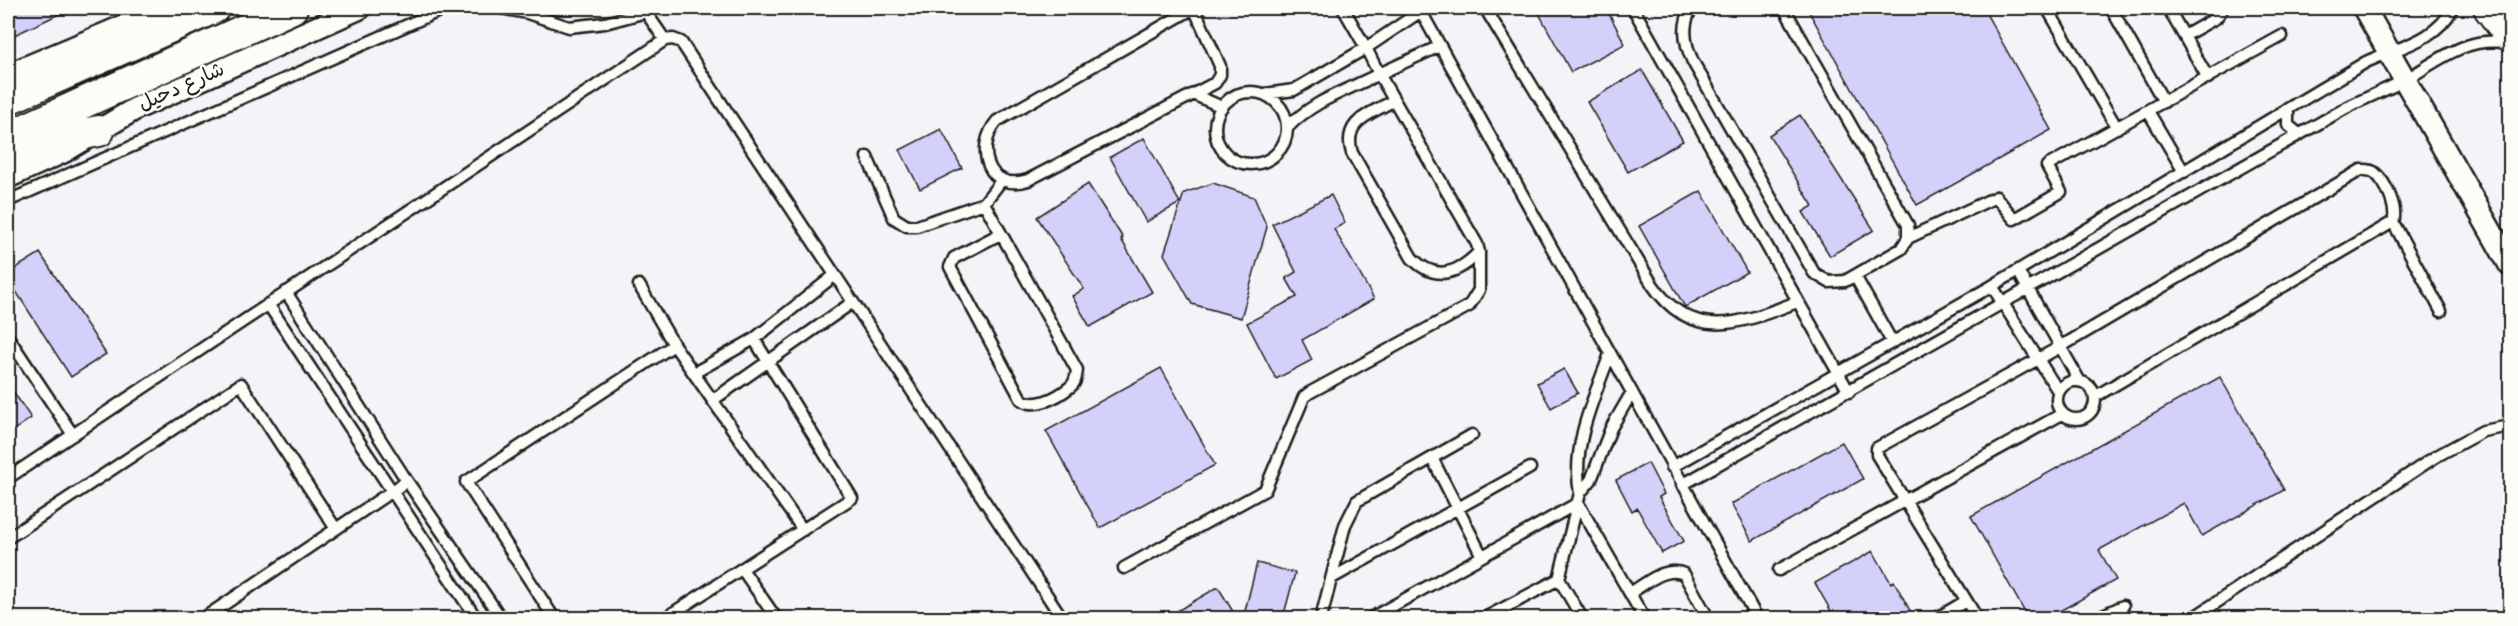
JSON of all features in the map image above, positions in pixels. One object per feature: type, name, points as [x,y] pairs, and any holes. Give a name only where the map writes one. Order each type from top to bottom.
[{"type":"main road","points":[[8,99],[214,8]]},
{"type":"main road","name":"شارع دحيل","points":[[8,137],[292,8]]},
{"type":"main road","points":[[2489,8],[2511,36]]},
{"type":"main road","points":[[8,148],[99,131]]},
{"type":"street","points":[[8,75],[167,8]]},
{"type":"street","name":"شارع دحيل","points":[[8,177],[63,152],[135,109],[360,8]]},
{"type":"street","points":[[2364,8],[2511,265]]},
{"type":"lane","points":[[8,201],[446,8]]},
{"type":"lane","points":[[500,8],[527,13],[569,27],[605,23],[644,9],[665,40]]},
{"type":"lane","points":[[1194,8],[1220,66],[1220,75],[1215,83],[1195,94],[1028,180],[1011,184],[1000,181],[992,170],[984,146],[987,136],[997,121],[1194,8]]},
{"type":"lane","points":[[1124,568],[1265,490],[1304,397],[1469,306],[1479,290],[1477,244],[1393,101],[1343,8]]},
{"type":"lane","points":[[1485,8],[1652,284],[1670,307],[1691,319],[1729,322],[1752,319],[1797,302]]},
{"type":"lane","points":[[1633,8],[1849,392]]},
{"type":"lane","points":[[1692,8],[1685,23],[1688,51],[1811,268],[1818,277],[1834,283],[1845,281],[1901,249],[1908,238],[1908,225],[1784,8]]},
{"type":"lane","points":[[2047,8],[2117,128]]},
{"type":"lane","points":[[2111,8],[2164,102]]},
{"type":"lane","points":[[2168,8],[2208,78]]},
{"type":"lane","points":[[2184,36],[2216,18],[2223,8]]},
{"type":"lane","points":[[1672,467],[2018,271],[2366,62],[2426,37],[2442,24],[2452,8]]},
{"type":"lane","points":[[1261,94],[1275,101],[1284,113],[1287,128],[1284,142],[1276,155],[1263,162],[1247,164],[1233,159],[1222,150],[1216,136],[1216,121],[1222,107],[1233,97],[1247,92],[1277,94],[1294,90],[1365,48],[1420,9],[1757,618]]},
{"type":"lane","points":[[1908,238],[1996,197],[2014,219],[2061,192],[2047,166],[2282,36]]},
{"type":"lane","points":[[8,478],[665,40],[673,39],[681,42],[1062,618]]},
{"type":"lane","points":[[1682,485],[2004,304],[2299,134],[2404,80],[2460,47],[2490,41],[2511,43]]},
{"type":"lane","points":[[1287,128],[1316,103],[1440,46]]},
{"type":"lane","points":[[1195,94],[1222,107]]},
{"type":"lane","points":[[1393,101],[1356,123],[1349,136],[1352,153],[1412,258],[1419,265],[1429,270],[1454,271],[1465,266],[1479,252]]},
{"type":"lane","points":[[2288,110],[2288,124],[2299,134]]},
{"type":"lane","points":[[2148,111],[2184,172]]},
{"type":"lane","points":[[867,158],[894,218],[908,226],[917,226],[984,203],[1000,181]]},
{"type":"lane","points":[[1977,618],[1877,455],[1877,448],[2060,347],[2361,170],[2376,173],[2395,205],[2396,214],[2393,222],[2096,396]]},
{"type":"lane","points":[[984,203],[1077,369],[1076,380],[1071,387],[1038,404],[1026,404],[1021,399],[950,267],[954,258],[1000,234]]},
{"type":"lane","points":[[2393,222],[2441,311]]},
{"type":"lane","points":[[2018,271],[2079,380],[2090,386],[2096,396],[2094,409],[2086,417],[2073,420],[2062,414],[2056,404],[2058,391],[2067,382],[2079,380]]},
{"type":"lane","points":[[694,373],[754,339],[835,275]]},
{"type":"lane","points":[[1855,276],[1892,342]]},
{"type":"lane","points":[[639,285],[674,345],[803,530]]},
{"type":"lane","points":[[1992,286],[2058,391]]},
{"type":"lane","points":[[286,292],[407,481],[501,618]]},
{"type":"lane","points":[[713,400],[767,360],[853,302]]},
{"type":"lane","points":[[268,304],[476,618]]},
{"type":"lane","points":[[8,337],[73,435]]},
{"type":"lane","points":[[665,618],[852,498],[754,339]]},
{"type":"lane","points":[[554,618],[466,482],[674,345]]},
{"type":"lane","points":[[1582,618],[1559,579],[1579,498],[1577,477],[1584,422],[1610,354]]},
{"type":"lane","points":[[8,537],[241,384],[336,529]]},
{"type":"lane","points":[[1371,618],[1391,614],[1579,498],[1591,480],[1611,428],[1632,392]]},
{"type":"lane","points":[[1779,570],[2062,414]]},
{"type":"lane","points":[[2193,618],[2434,457],[2483,431],[2511,426]]},
{"type":"lane","points":[[1321,618],[1345,525],[1357,501],[1472,435]]},
{"type":"lane","points":[[1432,458],[1482,556]]},
{"type":"lane","points":[[1332,578],[1530,468]]},
{"type":"lane","points":[[204,618],[407,481]]},
{"type":"lane","points":[[1579,498],[1644,618]]},
{"type":"lane","points":[[742,569],[776,618]]},
{"type":"lane","points":[[1630,593],[1668,570],[1676,571],[1684,574],[1708,618]]},
{"type":"lane","points":[[1485,618],[1559,579]]},
{"type":"lane","points":[[1937,618],[1966,601]]},
{"type":"lane","points":[[2096,618],[2123,606]]},
{"type":"building","points":[[8,8],[72,8],[8,38]]},
{"type":"building","points":[[1536,8],[1606,8],[1625,44],[1571,72]]},
{"type":"building","points":[[1807,8],[1983,8],[2051,130],[1917,205]]},
{"type":"building","points":[[1642,70],[1683,141],[1628,172],[1587,102]]},
{"type":"building","points":[[1800,115],[1874,230],[1830,256],[1803,212],[1813,206],[1769,135]]},
{"type":"building","points":[[941,129],[962,168],[920,189],[900,150]]},
{"type":"building","points":[[1144,138],[1180,203],[1146,222],[1110,157]]},
{"type":"building","points":[[1213,183],[1254,197],[1267,227],[1241,318],[1192,304],[1164,254],[1184,193]]},
{"type":"building","points":[[1088,184],[1123,238],[1121,239],[1152,292],[1090,327],[1072,296],[1084,289],[1037,217]]},
{"type":"building","points":[[1701,191],[1747,272],[1685,307],[1639,226]]},
{"type":"building","points":[[1331,195],[1345,223],[1334,229],[1374,299],[1302,340],[1312,360],[1276,379],[1247,323],[1297,297],[1286,278],[1296,272],[1272,224]]},
{"type":"building","points":[[40,253],[106,354],[71,377],[8,279],[8,273]]},
{"type":"building","points":[[1161,368],[1215,465],[1100,528],[1046,431]]},
{"type":"building","points":[[1564,369],[1578,393],[1551,408],[1537,383]]},
{"type":"building","points":[[2220,377],[2284,490],[2202,536],[2184,503],[2099,550],[2116,580],[2047,618],[2028,618],[1971,516]]},
{"type":"building","points":[[8,384],[31,418],[8,434]]},
{"type":"building","points":[[1842,442],[1863,479],[1752,541],[1731,504]]},
{"type":"building","points":[[1648,463],[1664,494],[1659,497],[1684,541],[1662,553],[1637,508],[1632,511],[1616,480]]},
{"type":"building","points":[[1873,551],[1891,583],[1894,581],[1914,618],[1835,618],[1815,583]]},
{"type":"building","points":[[1257,563],[1295,573],[1283,618],[1259,618],[1244,615]]},
{"type":"building","points":[[1218,587],[1237,618],[1165,618]]}]
